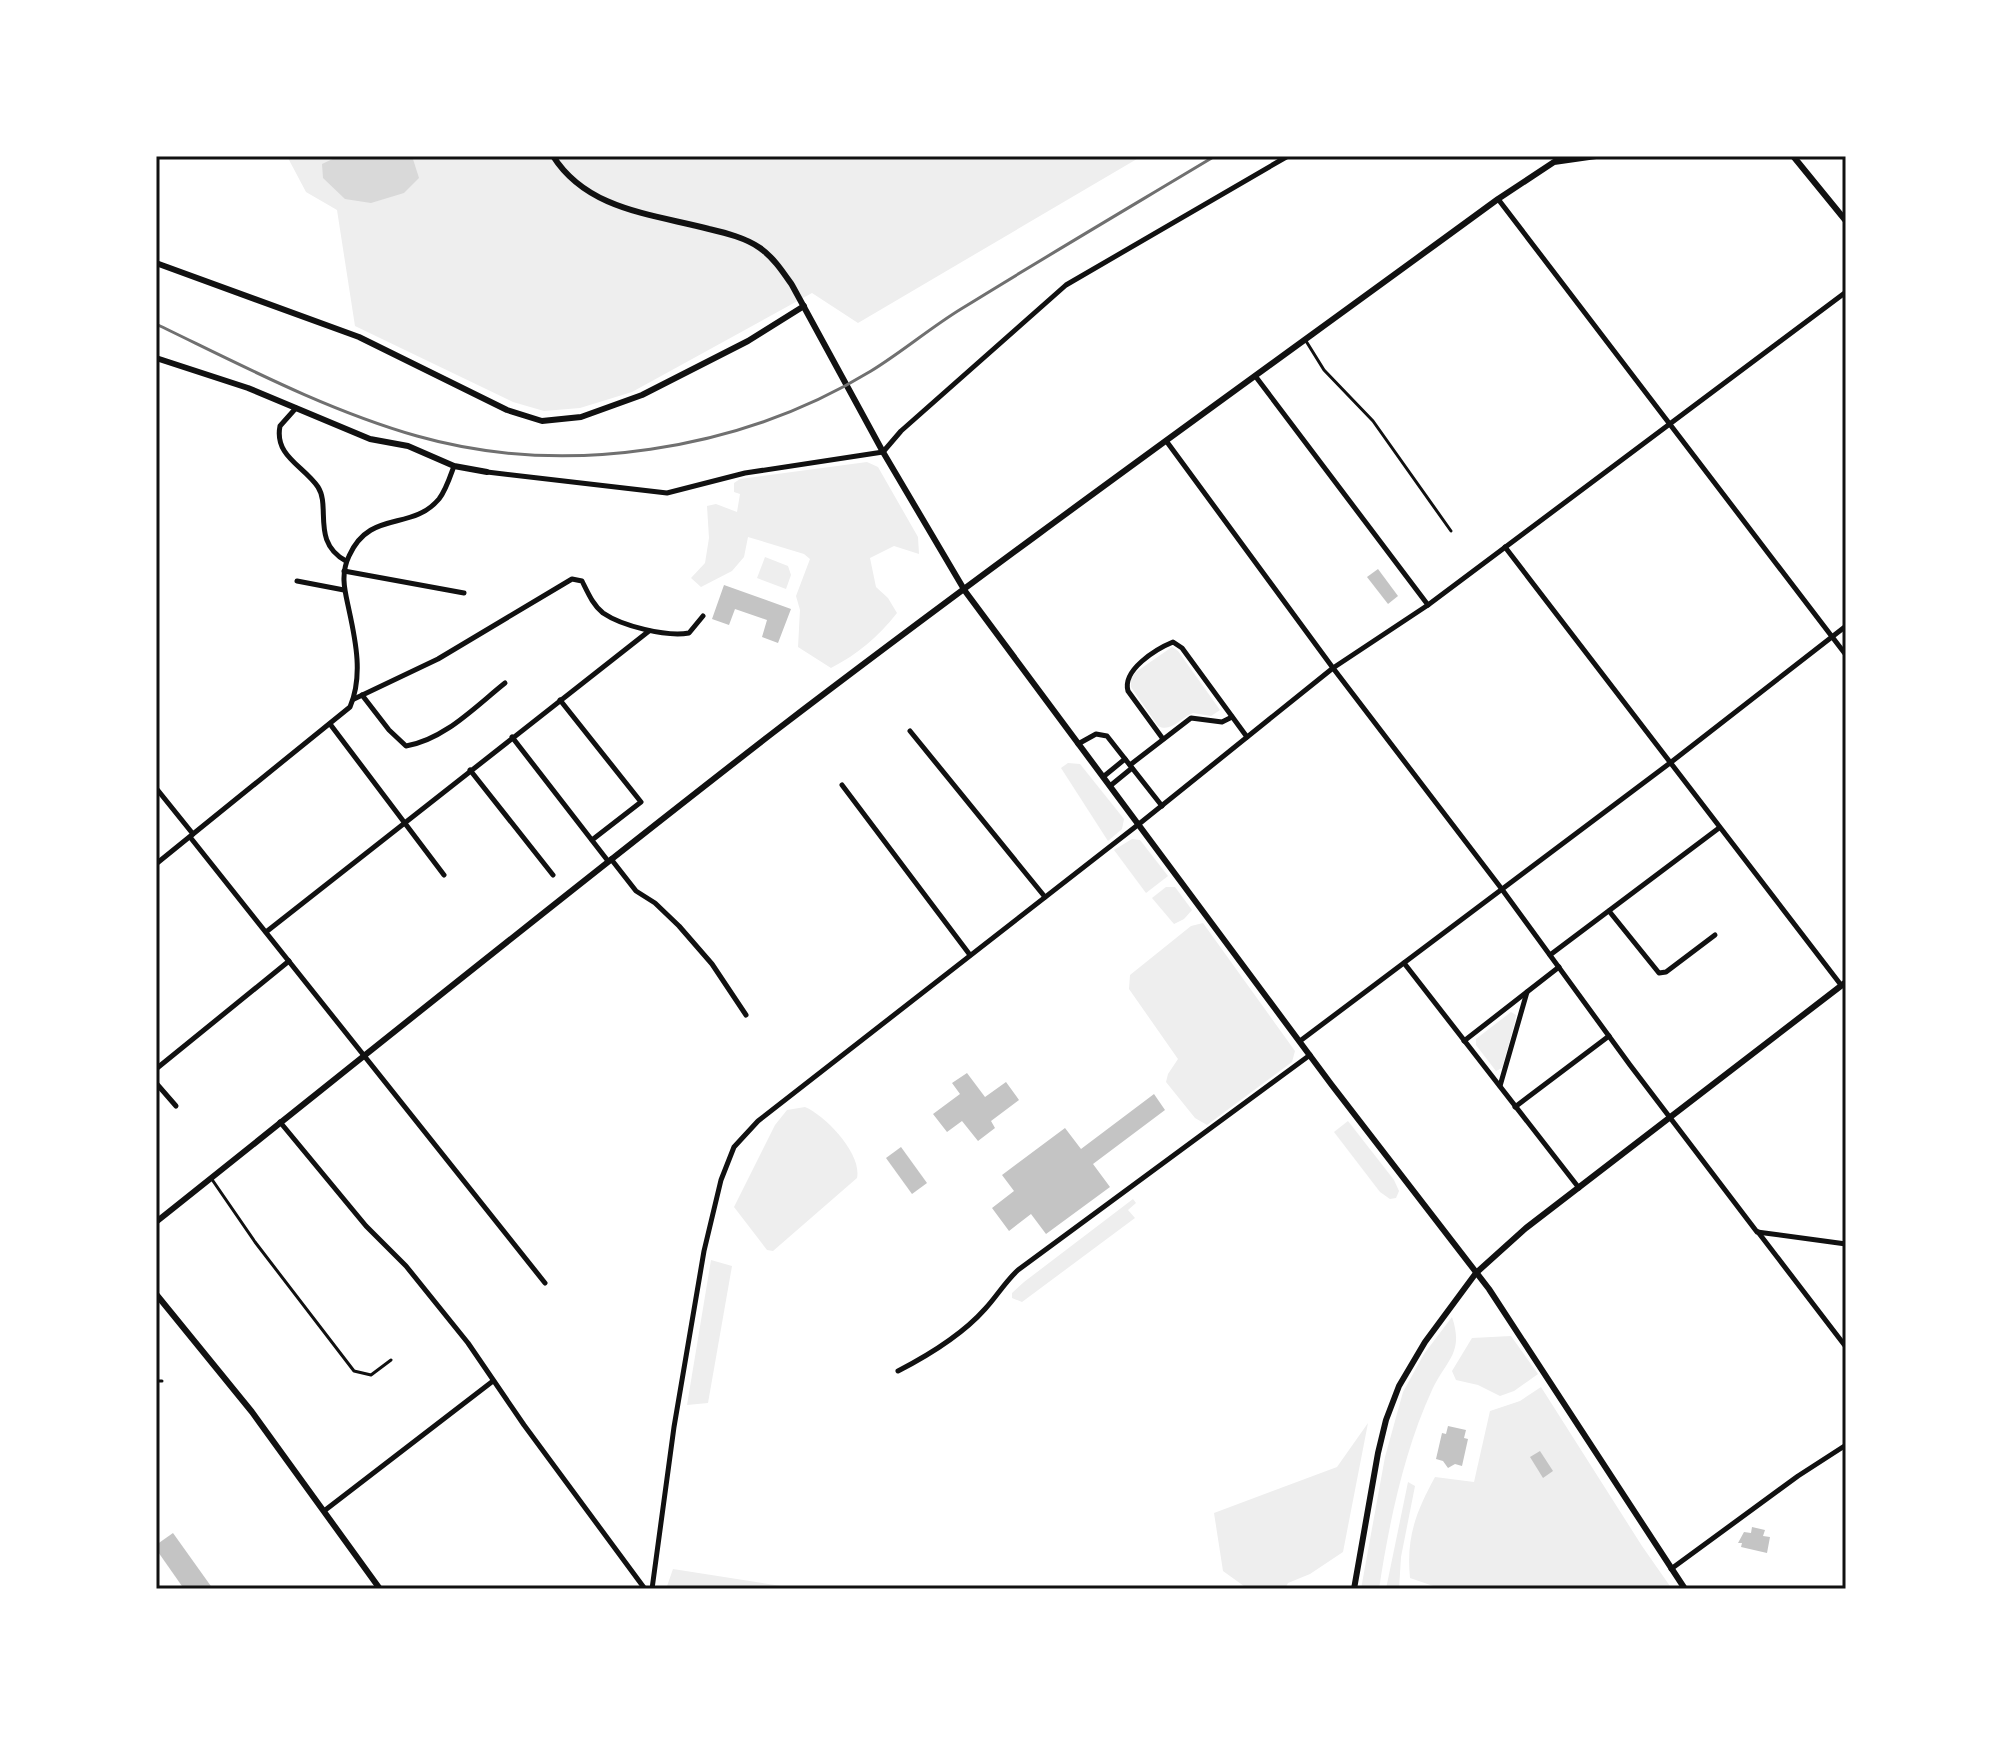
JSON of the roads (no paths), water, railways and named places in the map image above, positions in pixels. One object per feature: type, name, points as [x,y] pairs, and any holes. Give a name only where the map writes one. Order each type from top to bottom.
[{"type":"street","points":[[553,156],[571,180],[613,205],[727,234],[757,246],[779,267],[965,591],[1476,1273],[1685,1589]]},
{"type":"street","points":[[156,358],[226,380],[370,439],[408,446],[454,466],[667,493],[745,473],[883,452],[901,431],[1066,285],[1288,156]]},
{"type":"street","points":[[156,1222],[610,860],[965,591],[1498,199],[1554,162],[1596,156]]},
{"type":"street","points":[[1793,156],[1846,221]]},
{"type":"street","points":[[1498,199],[1846,655]]},
{"type":"street","points":[[156,263],[359,337],[495,405],[542,421],[581,417],[642,395],[748,341],[804,306]]},
{"type":"street","points":[[652,1589],[674,1427],[704,1251],[721,1180],[734,1147],[758,1121],[1162,806],[1333,668],[1428,605],[1846,292]]},
{"type":"street","points":[[1256,377],[1428,605]]},
{"type":"street","points":[[296,408],[280,426],[280,444],[318,487],[325,532],[335,552],[346,561]]},
{"type":"street","points":[[1167,442],[1609,1036],[1846,1347]]},
{"type":"street","points":[[156,864],[344,714],[357,686],[357,659],[344,590],[346,561],[356,543],[370,529],[419,514],[438,500],[454,466]]},
{"type":"street","points":[[1354,1589],[1378,1453],[1391,1403],[1425,1342],[1476,1273],[1526,1228],[1844,984],[1719,828],[1505,547]]},
{"type":"street","points":[[344,571],[464,593]]},
{"type":"street","points":[[353,699],[438,659],[572,579],[582,581],[591,599],[604,614],[649,631],[689,633],[703,616]]},
{"type":"street","points":[[297,581],[344,590]]},
{"type":"street","points":[[1300,1041],[1670,763],[1846,626]]},
{"type":"street","points":[[266,932],[649,631]]},
{"type":"street","points":[[1163,739],[1126,684],[1131,672],[1171,643],[1180,646],[1247,737]]},
{"type":"street","points":[[362,695],[389,730],[406,746],[426,741],[443,731],[505,683]]},
{"type":"street","points":[[560,700],[641,802],[592,840]]},
{"type":"street","points":[[1110,786],[1191,718],[1222,722],[1232,717]]},
{"type":"street","points":[[330,724],[444,875]]},
{"type":"street","points":[[910,731],[1045,897]]},
{"type":"street","points":[[1078,744],[1092,735],[1103,735],[1162,806]]},
{"type":"street","points":[[512,737],[636,891],[655,903],[679,926],[712,964],[746,1015]]},
{"type":"street","points":[[1103,777],[1125,759]]},
{"type":"street","points":[[470,770],[553,875]]},
{"type":"street","points":[[842,785],[970,955]]},
{"type":"street","points":[[156,788],[266,932],[545,1283]]},
{"type":"street","points":[[1550,955],[1719,828]]},
{"type":"street","points":[[1609,911],[1659,973],[1666,972],[1715,935]]},
{"type":"street","points":[[156,1069],[289,961]]},
{"type":"street","points":[[1404,963],[1580,1188]]},
{"type":"street","points":[[1464,1041],[1559,967]]},
{"type":"street","points":[[1500,1087],[1528,991]]},
{"type":"street","points":[[1515,1107],[1609,1036]]},
{"type":"street","points":[[898,1371],[935,1351],[985,1310],[1018,1270],[1310,1055]]},
{"type":"street","points":[[156,1083],[176,1106]]},
{"type":"street","points":[[280,1122],[366,1226],[420,1282],[468,1343],[565,1482],[645,1589]]},
{"type":"street","points":[[1757,1232],[1846,1244]]},
{"type":"street","points":[[156,1294],[252,1412],[380,1589]]},
{"type":"street","points":[[324,1511],[493,1381]]},
{"type":"street","points":[[1671,1569],[1798,1476],[1846,1445]]},
{"type":"lane","points":[[1305,340],[1324,370],[1373,421],[1451,531]]},
{"type":"lane","points":[[211,1178],[255,1242],[354,1371],[371,1375],[391,1360]]},
{"type":"railway","points":[[156,324],[317,400],[417,436],[474,449],[532,455],[591,455],[650,449],[709,438],[766,421],[820,398],[871,371],[961,309],[1215,156]]}]
